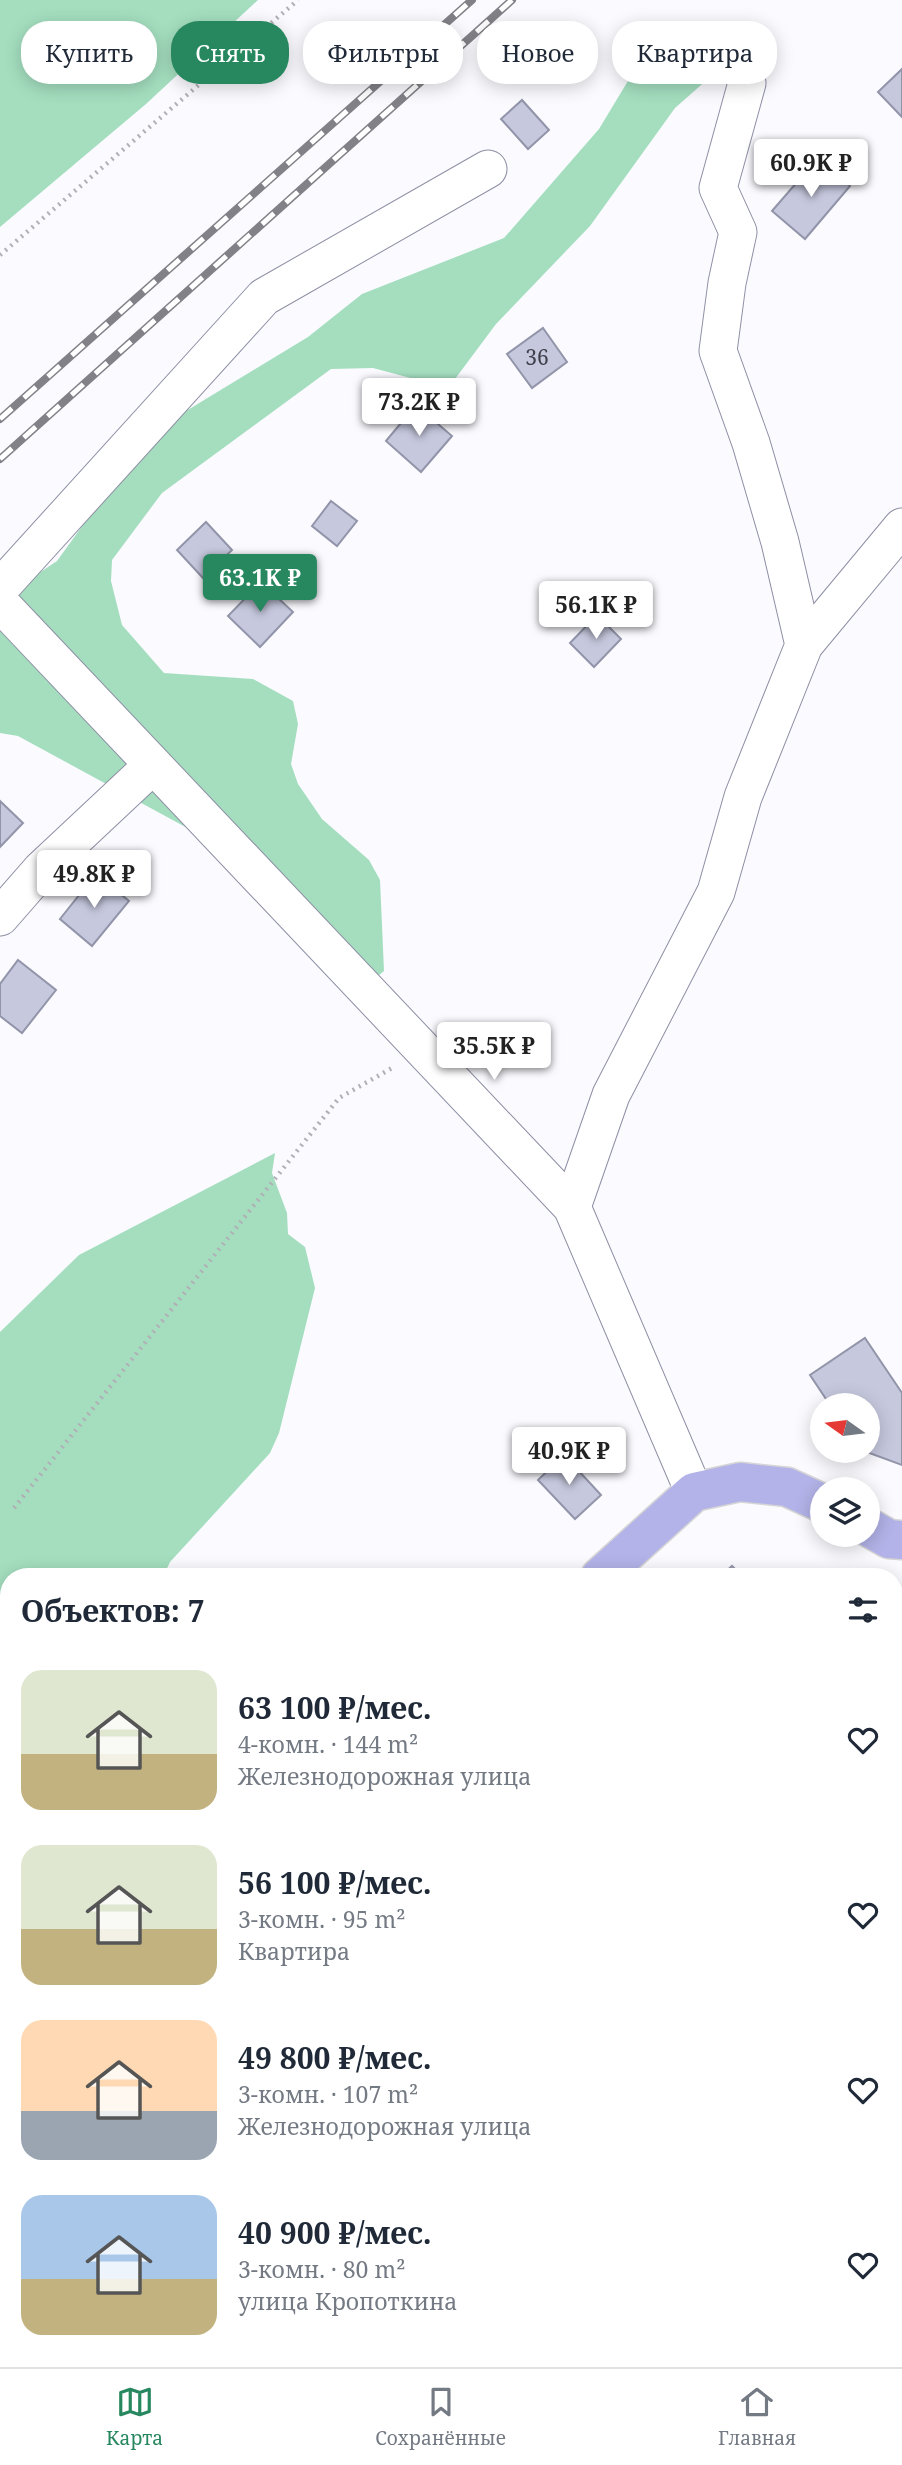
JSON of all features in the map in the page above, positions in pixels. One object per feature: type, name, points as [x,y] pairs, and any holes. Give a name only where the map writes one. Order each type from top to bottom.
[{"type":"main road","points":[[610,1568],[694,1492],[740,1482],[786,1487],[810,1498]]},
{"type":"street","points":[[747,84],[718,188],[738,232],[727,283],[718,351],[751,443],[780,542],[804,645]]},
{"type":"street","points":[[0,587],[264,296],[488,169]]},
{"type":"street","points":[[572,1207],[611,1095],[716,892],[743,797],[804,645],[902,527]]},
{"type":"street","points":[[0,603],[572,1207],[694,1492]]},
{"type":"street","points":[[0,916],[41,870],[153,765]]},
{"type":"path","points":[[0,255],[298,0]]},
{"type":"path","points":[[14,1507],[339,1098],[422,1049]]},
{"type":"green space","points":[[0,0],[258,0],[235,21],[171,21],[171,81],[0,227]]},
{"type":"green space","points":[[626,84],[702,84],[675,108],[590,226],[496,324],[455,379],[433,384],[373,368],[331,369],[162,493],[112,560],[111,581],[122,625],[164,673],[253,679],[293,701],[298,724],[291,764],[298,784],[322,819],[369,860],[380,880],[384,971],[368,984],[202,836],[18,736],[0,733],[0,599],[57,561],[135,453],[168,422],[308,337],[362,294],[504,238],[599,129]]},
{"type":"green space","points":[[275,1153],[272,1173],[287,1213],[288,1234],[305,1247],[315,1288],[279,1433],[270,1453],[167,1568],[0,1568],[0,1332],[79,1255]]},
{"type":"building","points":[[902,69],[902,117],[878,92]]},
{"type":"building","points":[[522,100],[549,130],[528,149],[501,119]]},
{"type":"building","points":[[818,158],[850,186],[805,239],[772,211]]},
{"type":"building","points":[[543,328],[567,362],[532,388],[507,354]]},
{"type":"building","points":[[416,405],[452,436],[421,472],[386,441]]},
{"type":"building","points":[[331,501],[357,521],[337,546],[312,526]]},
{"type":"building","points":[[206,522],[232,550],[203,578],[177,550]]},
{"type":"building","points":[[261,582],[293,612],[260,647],[228,616]]},
{"type":"building","points":[[597,615],[621,639],[594,667],[570,643]]},
{"type":"building","points":[[0,801],[23,823],[0,847]]},
{"type":"building","points":[[96,874],[129,901],[92,946],[60,919]]},
{"type":"building","points":[[18,960],[56,990],[22,1033],[0,1016],[0,984]]},
{"type":"building","points":[[865,1338],[902,1393],[902,1465],[880,1457],[880,1393],[822,1393],[810,1375]]},
{"type":"building","points":[[564,1455],[601,1495],[575,1519],[538,1480]]},
{"type":"railway","points":[[0,419],[472,0]]},
{"type":"railway","points":[[0,459],[512,0]]}]
